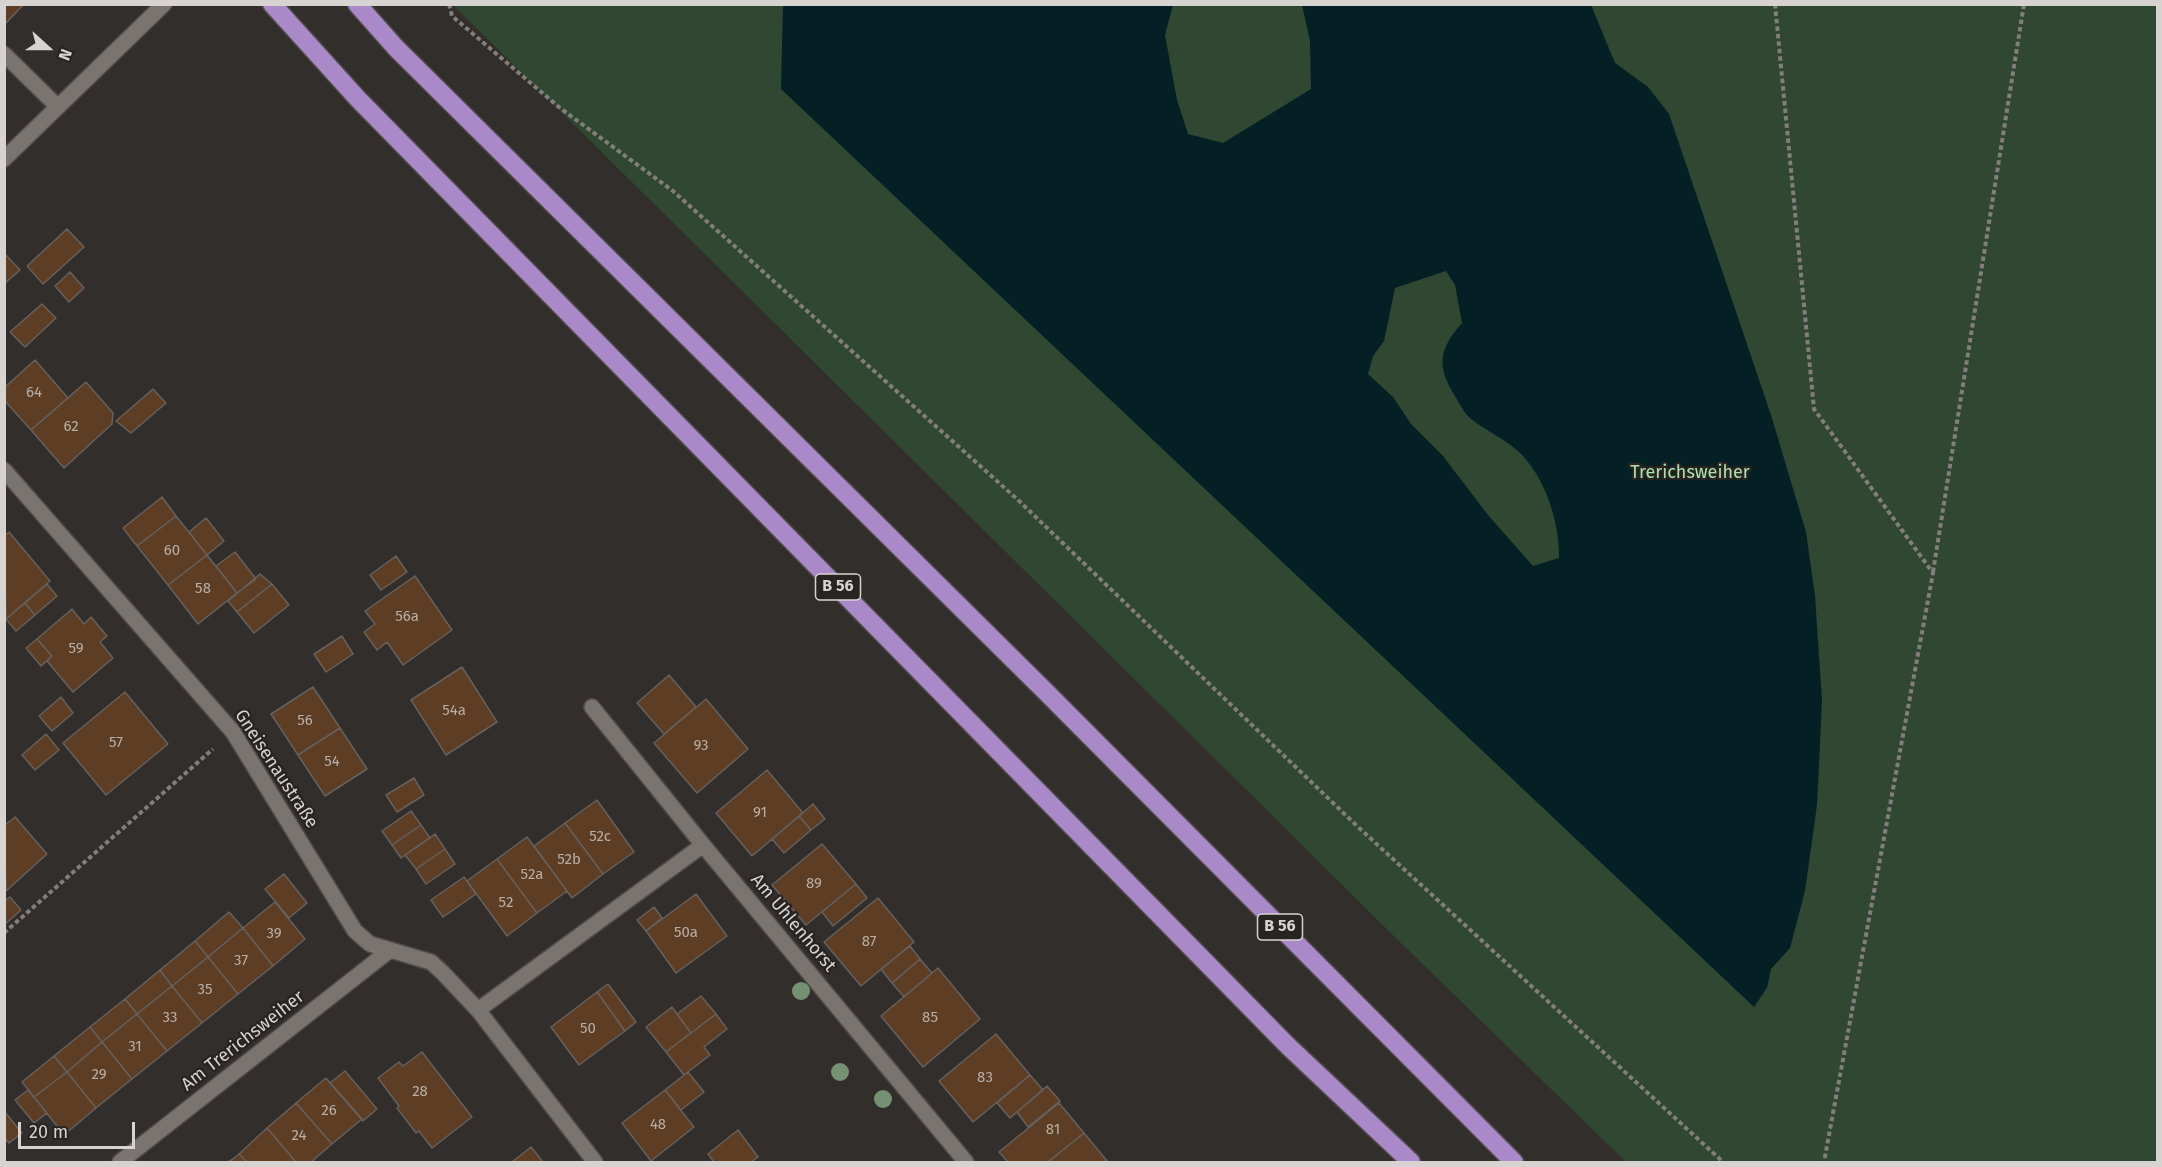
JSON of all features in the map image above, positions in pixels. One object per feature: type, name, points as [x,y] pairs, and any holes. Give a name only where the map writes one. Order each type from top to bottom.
[{"type":"highway","name":"B 56","points":[[272,4],[358,99],[1288,1046],[1411,1162]]},
{"type":"highway","name":"B 56","points":[[357,4],[396,48],[1046,692],[1514,1162]]},
{"type":"street","points":[[4,159],[164,4]]},
{"type":"street","points":[[4,54],[58,107]]},
{"type":"street","name":"Gneisenaustraße","points":[[4,470],[233,732],[355,931],[370,944],[431,962],[478,1010],[595,1162]]},
{"type":"street","name":"Am Uhlenhorst","points":[[592,707],[703,845],[966,1162]]},
{"type":"street","points":[[478,1010],[703,845]]},
{"type":"street","name":"Am Trerichsweiher","points":[[120,1162],[390,950]]},
{"type":"path","points":[[449,4],[452,16],[560,108],[673,191],[1017,499],[1357,826],[1723,1162]]},
{"type":"path","points":[[1775,4],[1814,410],[1933,573]]},
{"type":"path","points":[[1824,1162],[1933,573],[2024,4]]},
{"type":"path","points":[[4,933],[233,732]]},
{"type":"green space","name":"Trerichsweiher","points":[[453,5],[2157,5],[2157,1162],[1626,1162],[1401,943]]},
{"type":"water","name":"Trerichsweiher","points":[[783,5],[1173,5],[1165,35],[1177,100],[1188,134],[1223,143],[1311,89],[1310,41],[1302,5],[1591,5],[1615,63],[1648,87],[1669,114],[1771,415],[1806,532],[1815,596],[1822,701],[1817,805],[1805,891],[1790,948],[1771,969],[1767,988],[1754,1007],[781,89]],"holes":[[[1446,271],[1455,285],[1462,323],[1454,332],[1445,350],[1443,358],[1445,376],[1469,417],[1518,451],[1539,478],[1554,517],[1559,558],[1533,566],[1488,515],[1443,456],[1411,424],[1393,397],[1368,374],[1373,356],[1384,341],[1395,288]]]},
{"type":"building","points":[[4,4],[24,4],[6,23]]},
{"type":"building","points":[[67,229],[84,247],[43,284],[27,266]]},
{"type":"building","points":[[4,253],[20,270],[4,284]]},
{"type":"building","points":[[70,272],[84,288],[69,302],[55,286]]},
{"type":"building","points":[[42,304],[56,318],[25,347],[10,332]]},
{"type":"building","points":[[35,360],[68,398],[31,430],[4,400],[4,388]]},
{"type":"building","points":[[86,382],[113,413],[112,424],[64,468],[31,430]]},
{"type":"building","points":[[153,389],[166,403],[131,433],[116,421]]},
{"type":"building","points":[[162,497],[176,516],[137,546],[123,528]]},
{"type":"building","points":[[176,516],[207,555],[168,585],[137,546]]},
{"type":"building","points":[[206,518],[224,541],[207,555],[189,532]]},
{"type":"building","points":[[9,532],[50,581],[6,619],[4,536]]},
{"type":"building","points":[[235,552],[256,579],[237,593],[216,566]]},
{"type":"building","points":[[207,555],[237,593],[198,624],[168,585]]},
{"type":"building","points":[[396,556],[407,572],[381,590],[370,575]]},
{"type":"building","points":[[260,574],[272,584],[237,612],[228,601]]},
{"type":"building","points":[[415,576],[452,630],[403,665],[387,642],[377,650],[364,632],[375,624],[365,611]]},
{"type":"building","points":[[47,584],[57,596],[35,615],[25,603]]},
{"type":"building","points":[[272,584],[289,605],[254,633],[237,612]]},
{"type":"building","points":[[25,603],[35,615],[16,631],[6,619]]},
{"type":"building","points":[[72,609],[84,624],[91,617],[107,636],[100,642],[113,658],[73,692],[47,661],[52,656],[37,639]]},
{"type":"building","points":[[342,636],[353,654],[326,672],[314,654]]},
{"type":"building","points":[[37,639],[52,656],[41,666],[26,648]]},
{"type":"building","points":[[462,667],[497,722],[446,755],[411,700]]},
{"type":"building","points":[[669,675],[696,707],[664,734],[637,703]]},
{"type":"building","points":[[313,687],[340,728],[298,755],[271,714]]},
{"type":"building","points":[[125,692],[168,744],[106,795],[63,743]]},
{"type":"building","points":[[61,697],[73,713],[52,731],[39,716]]},
{"type":"building","points":[[706,699],[748,749],[697,793],[654,743]]},
{"type":"building","points":[[340,728],[367,769],[325,796],[298,755]]},
{"type":"building","points":[[46,734],[59,750],[35,770],[22,755]]},
{"type":"building","points":[[767,770],[803,813],[752,856],[716,813]]},
{"type":"building","points":[[414,778],[424,795],[397,812],[386,795]]},
{"type":"building","points":[[597,800],[634,852],[603,874],[565,823]]},
{"type":"building","points":[[813,804],[825,819],[811,830],[799,816]]},
{"type":"building","points":[[411,811],[421,825],[392,845],[382,831]]},
{"type":"building","points":[[799,816],[811,830],[784,853],[772,839]]},
{"type":"building","points":[[15,817],[47,854],[6,891],[4,826]]},
{"type":"building","points":[[565,823],[603,874],[572,898],[534,846]]},
{"type":"building","points":[[421,825],[430,838],[401,858],[392,845]]},
{"type":"building","points":[[435,834],[445,849],[416,869],[405,855]]},
{"type":"building","points":[[527,837],[567,891],[537,913],[497,859]]},
{"type":"building","points":[[822,844],[856,884],[806,925],[772,885]]},
{"type":"building","points":[[445,849],[455,864],[426,884],[416,869]]},
{"type":"building","points":[[497,859],[537,913],[507,936],[467,881]]},
{"type":"building","points":[[284,874],[307,903],[289,918],[265,889]]},
{"type":"building","points":[[464,877],[476,894],[443,917],[431,900]]},
{"type":"building","points":[[856,884],[867,898],[833,926],[822,912]]},
{"type":"building","points":[[696,894],[727,936],[676,973],[646,931]]},
{"type":"building","points":[[10,897],[21,910],[4,925],[4,901]]},
{"type":"building","points":[[878,898],[914,942],[861,986],[824,942]]},
{"type":"building","points":[[275,902],[305,939],[273,966],[243,928]]},
{"type":"building","points":[[654,907],[662,918],[646,931],[637,920]]},
{"type":"building","points":[[229,912],[243,928],[208,957],[195,941]]},
{"type":"building","points":[[243,928],[273,966],[238,994],[208,957]]},
{"type":"building","points":[[195,941],[208,957],[172,986],[160,970]]},
{"type":"building","points":[[910,946],[920,959],[892,983],[881,969]]},
{"type":"building","points":[[208,957],[238,994],[202,1023],[172,986]]},
{"type":"building","points":[[920,959],[932,973],[904,997],[892,983]]},
{"type":"building","points":[[938,968],[980,1019],[923,1067],[881,1016]]},
{"type":"building","points":[[160,970],[172,986],[137,1014],[125,999]]},
{"type":"building","points":[[608,984],[636,1022],[625,1031],[597,992]]},
{"type":"building","points":[[172,986],[202,1023],[167,1051],[137,1014]]},
{"type":"building","points":[[597,992],[625,1031],[579,1065],[551,1027]]},
{"type":"building","points":[[701,996],[716,1014],[691,1033],[677,1014]]},
{"type":"building","points":[[125,999],[137,1014],[102,1042],[90,1027]]},
{"type":"building","points":[[672,1007],[691,1033],[666,1052],[646,1027]]},
{"type":"building","points":[[137,1014],[167,1051],[132,1079],[102,1042]]},
{"type":"building","points":[[716,1014],[727,1029],[704,1047],[710,1055],[684,1075],[666,1052]]},
{"type":"building","points":[[90,1027],[102,1042],[67,1072],[54,1056]]},
{"type":"building","points":[[996,1034],[1030,1075],[973,1122],[939,1081]]},
{"type":"building","points":[[102,1042],[132,1079],[96,1108],[67,1072]]},
{"type":"building","points":[[422,1052],[472,1117],[432,1148],[419,1131],[416,1133],[378,1078],[399,1062],[403,1066]]},
{"type":"building","points":[[54,1056],[67,1072],[34,1097],[22,1082]]},
{"type":"building","points":[[345,1071],[377,1109],[363,1121],[330,1083]]},
{"type":"building","points":[[67,1072],[96,1108],[64,1135],[34,1097]]},
{"type":"building","points":[[688,1072],[704,1092],[681,1110],[665,1090]]},
{"type":"building","points":[[1030,1075],[1043,1090],[1010,1118],[997,1103]]},
{"type":"building","points":[[326,1078],[362,1119],[332,1144],[296,1103]]},
{"type":"building","points":[[1047,1086],[1060,1101],[1028,1127],[1017,1112]]},
{"type":"building","points":[[28,1090],[47,1113],[34,1123],[15,1100]]},
{"type":"building","points":[[665,1090],[694,1127],[651,1161],[622,1123]]},
{"type":"building","points":[[296,1103],[332,1144],[311,1162],[296,1162],[267,1128]]},
{"type":"building","points":[[1059,1103],[1084,1133],[1048,1162],[1008,1162],[999,1152]]},
{"type":"building","points":[[4,1111],[22,1133],[9,1143],[4,1137]]},
{"type":"building","points":[[267,1128],[296,1162],[247,1162],[239,1154]]},
{"type":"building","points":[[738,1130],[758,1157],[751,1162],[714,1162],[708,1154]]},
{"type":"building","points":[[1084,1133],[1108,1162],[1048,1162]]},
{"type":"building","points":[[531,1147],[543,1162],[512,1162]]},
{"type":"building","points":[[239,1154],[247,1162],[228,1162],[233,1159]]}]
